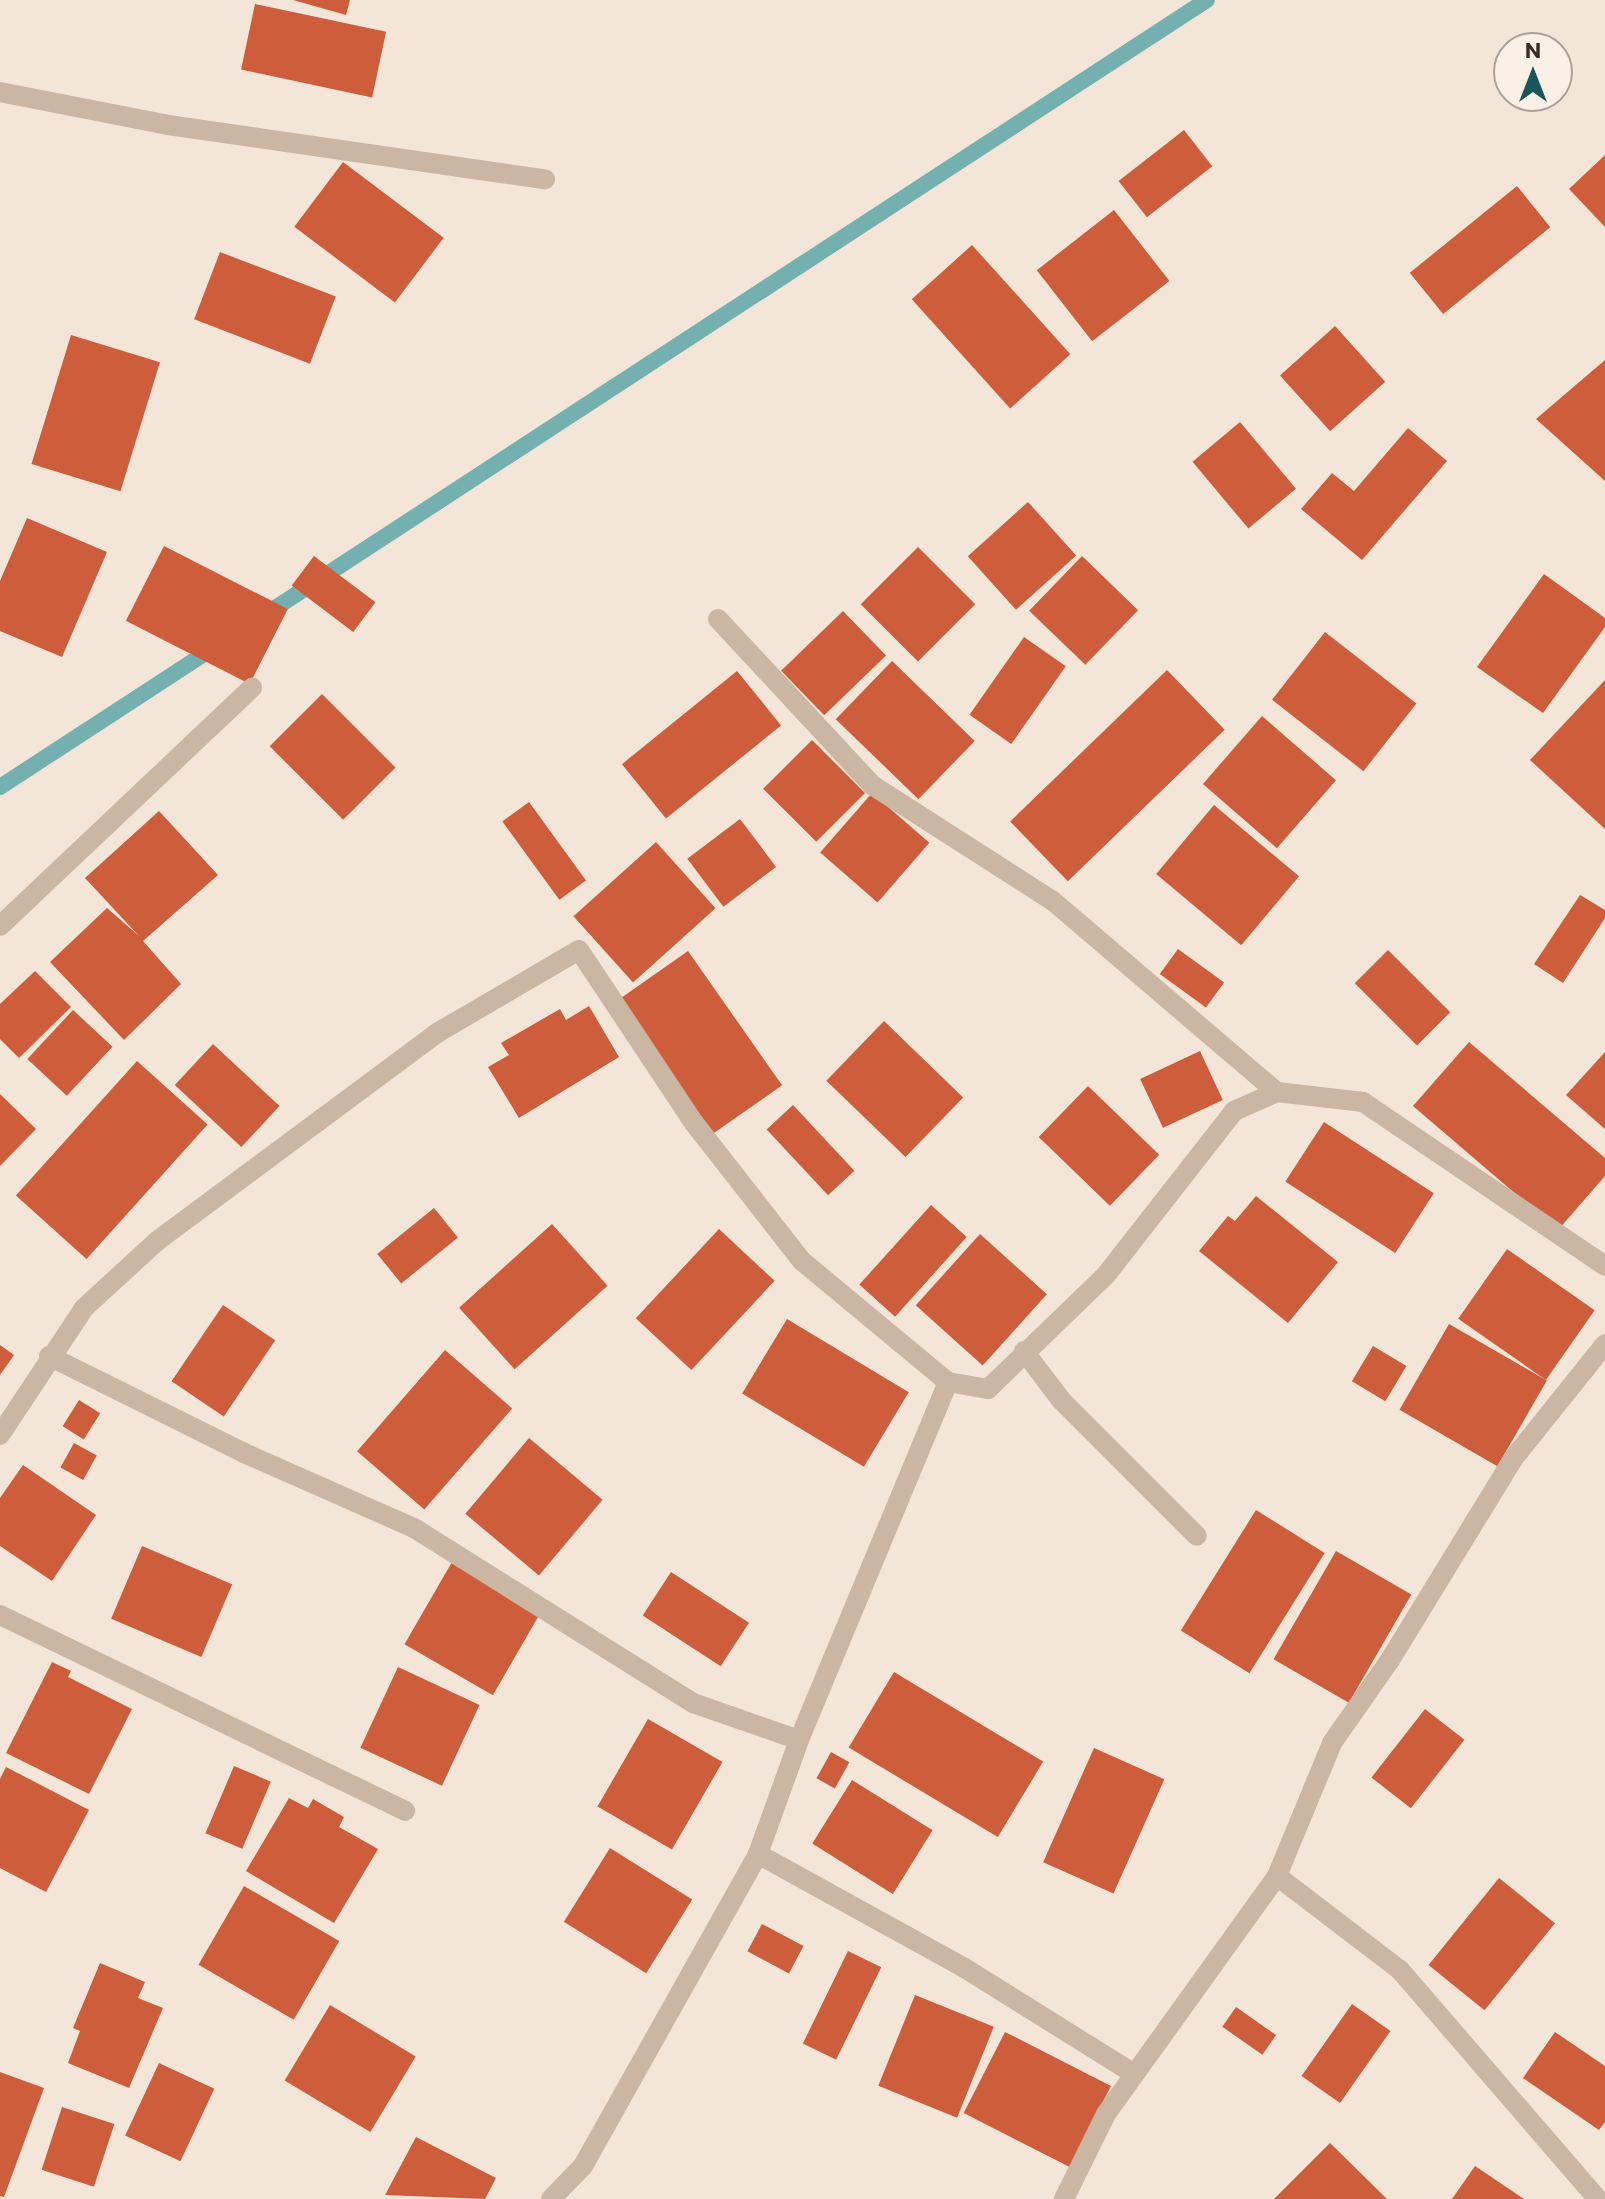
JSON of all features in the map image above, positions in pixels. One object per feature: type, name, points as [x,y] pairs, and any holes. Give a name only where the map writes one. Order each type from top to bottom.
[{"type":"street","points":[[0,92],[168,125],[545,179]]},
{"type":"street","points":[[718,619],[872,785],[1053,901],[1277,1092]]},
{"type":"street","points":[[0,926],[252,688]]},
{"type":"street","points":[[0,1435],[49,1356],[84,1308],[157,1241],[437,1033],[579,950],[694,1123],[802,1261],[948,1382],[988,1389],[1106,1275],[1234,1111],[1277,1092],[1363,1102],[1605,1266]]},
{"type":"street","points":[[1064,2199],[1106,2114],[1277,1876],[1332,1743],[1390,1660],[1513,1459],[1605,1344]]},
{"type":"street","points":[[1024,1351],[1061,1400],[1197,1536]]},
{"type":"street","points":[[49,1356],[244,1453],[414,1528],[693,1703],[799,1740]]},
{"type":"street","points":[[551,2199],[583,2166],[758,1854],[799,1740],[948,1382]]},
{"type":"street","points":[[0,1615],[405,1811]]},
{"type":"street","points":[[758,1854],[963,1967],[1134,2074]]},
{"type":"street","points":[[1277,1876],[1400,1970],[1598,2199]]},
{"type":"building","points":[[293,0],[350,0],[346,15]]},
{"type":"building","points":[[255,4],[386,32],[372,97],[241,70]]},
{"type":"building","points":[[1184,130],[1212,166],[1147,217],[1119,181]]},
{"type":"building","points":[[1605,155],[1605,227],[1569,189]]},
{"type":"building","points":[[343,162],[444,238],[395,303],[294,227]]},
{"type":"building","points":[[1517,186],[1550,227],[1443,314],[1410,273]]},
{"type":"building","points":[[1114,210],[1169,281],[1092,341],[1037,270]]},
{"type":"building","points":[[972,245],[1070,354],[1010,408],[912,299]]},
{"type":"building","points":[[220,252],[336,296],[310,364],[194,319]]},
{"type":"building","points":[[1335,326],[1385,382],[1330,431],[1280,376]]},
{"type":"building","points":[[71,335],[160,362],[120,491],[32,464]]},
{"type":"building","points":[[1605,360],[1605,481],[1536,419]]},
{"type":"building","points":[[1240,422],[1296,489],[1248,528],[1193,462]]},
{"type":"building","points":[[1408,428],[1447,461],[1362,560],[1301,509],[1332,473],[1354,491]]},
{"type":"building","points":[[1028,502],[1076,556],[1016,610],[968,556]]},
{"type":"building","points":[[27,518],[107,552],[62,657],[0,631],[0,581]]},
{"type":"building","points":[[164,546],[288,609],[250,684],[126,621]]},
{"type":"building","points":[[918,547],[975,604],[918,662],[861,604]]},
{"type":"building","points":[[314,556],[375,602],[353,632],[292,586]]},
{"type":"building","points":[[1082,556],[1138,610],[1085,665],[1029,611]]},
{"type":"building","points":[[1544,574],[1605,618],[1605,627],[1543,713],[1477,667]]},
{"type":"building","points":[[843,611],[886,656],[824,715],[781,671]]},
{"type":"building","points":[[1325,632],[1416,703],[1363,771],[1272,700]]},
{"type":"building","points":[[1024,637],[1066,666],[1011,744],[970,715]]},
{"type":"building","points":[[892,661],[975,741],[918,799],[836,719]]},
{"type":"building","points":[[1167,670],[1225,730],[1068,881],[1010,821]]},
{"type":"building","points":[[737,671],[781,725],[666,819],[622,764]]},
{"type":"building","points":[[1605,680],[1605,829],[1530,760]]},
{"type":"building","points":[[322,694],[396,768],[343,820],[270,746]]},
{"type":"building","points":[[1262,716],[1336,780],[1277,848],[1203,784]]},
{"type":"building","points":[[812,740],[865,793],[816,842],[763,789]]},
{"type":"building","points":[[872,793],[929,843],[878,902],[820,853]]},
{"type":"building","points":[[529,802],[586,880],[559,900],[502,821]]},
{"type":"building","points":[[1214,805],[1299,876],[1241,945],[1156,874]]},
{"type":"building","points":[[159,811],[218,875],[143,941],[181,984],[124,1040],[50,962],[107,908],[139,936],[85,878]]},
{"type":"building","points":[[740,819],[776,867],[723,907],[687,859]]},
{"type":"building","points":[[656,842],[716,908],[633,982],[574,916]]},
{"type":"building","points":[[1580,895],[1605,910],[1605,918],[1563,983],[1534,964]]},
{"type":"building","points":[[1178,949],[1224,983],[1206,1008],[1160,974]]},
{"type":"building","points":[[1388,950],[1450,1012],[1417,1045],[1355,983]]},
{"type":"building","points":[[688,951],[782,1085],[713,1134],[619,999]]},
{"type":"building","points":[[35,971],[71,1007],[19,1058],[0,1039],[0,1004]]},
{"type":"building","points":[[589,1006],[619,1057],[519,1118],[488,1067],[509,1055],[501,1043],[560,1009],[566,1020]]},
{"type":"building","points":[[73,1010],[112,1047],[67,1096],[27,1059]]},
{"type":"building","points":[[884,1021],[963,1097],[905,1157],[826,1081]]},
{"type":"building","points":[[1469,1042],[1605,1158],[1605,1176],[1558,1230],[1413,1106]]},
{"type":"building","points":[[213,1044],[280,1106],[241,1147],[175,1085]]},
{"type":"building","points":[[1200,1051],[1223,1100],[1163,1128],[1140,1079]]},
{"type":"building","points":[[1605,1052],[1605,1129],[1566,1095]]},
{"type":"building","points":[[137,1061],[208,1125],[86,1259],[16,1196]]},
{"type":"building","points":[[1088,1086],[1159,1155],[1110,1206],[1039,1137]]},
{"type":"building","points":[[0,1094],[36,1129],[0,1166]]},
{"type":"building","points":[[793,1105],[854,1171],[828,1195],[767,1130]]},
{"type":"building","points":[[1324,1122],[1434,1193],[1395,1253],[1285,1182]]},
{"type":"building","points":[[1256,1196],[1338,1262],[1288,1323],[1199,1251],[1228,1216],[1235,1221]]},
{"type":"building","points":[[931,1205],[967,1237],[895,1317],[859,1285]]},
{"type":"building","points":[[434,1208],[458,1238],[401,1283],[377,1254]]},
{"type":"building","points":[[552,1224],[608,1286],[515,1369],[459,1308]]},
{"type":"building","points":[[719,1229],[775,1281],[691,1370],[636,1318]]},
{"type":"building","points":[[980,1234],[1047,1294],[983,1366],[916,1305]]},
{"type":"building","points":[[1507,1249],[1595,1310],[1546,1380],[1458,1319]]},
{"type":"building","points":[[223,1305],[275,1340],[224,1417],[172,1381]]},
{"type":"building","points":[[787,1319],[909,1392],[864,1467],[742,1394]]},
{"type":"building","points":[[1449,1324],[1547,1380],[1497,1466],[1400,1410]]},
{"type":"building","points":[[0,1345],[14,1355],[0,1375]]},
{"type":"building","points":[[1373,1346],[1406,1366],[1385,1401],[1352,1381]]},
{"type":"building","points":[[445,1350],[512,1408],[424,1510],[357,1451]]},
{"type":"building","points":[[79,1400],[100,1413],[84,1440],[63,1426]]},
{"type":"building","points":[[529,1438],[603,1500],[539,1576],[465,1514]]},
{"type":"building","points":[[74,1443],[97,1456],[83,1480],[60,1467]]},
{"type":"building","points":[[23,1465],[96,1515],[52,1581],[0,1546],[0,1498]]},
{"type":"building","points":[[1256,1510],[1325,1553],[1249,1673],[1181,1630]]},
{"type":"building","points":[[142,1546],[232,1584],[201,1657],[111,1619]]},
{"type":"building","points":[[1336,1551],[1411,1594],[1349,1703],[1274,1659]]},
{"type":"building","points":[[452,1562],[540,1613],[493,1695],[405,1644]]},
{"type":"building","points":[[671,1572],[749,1623],[721,1666],[643,1616]]},
{"type":"building","points":[[52,1662],[71,1671],[68,1677],[132,1709],[89,1794],[6,1753]]},
{"type":"building","points":[[398,1667],[480,1705],[442,1786],[360,1748]]},
{"type":"building","points":[[894,1672],[1043,1762],[998,1837],[849,1747]]},
{"type":"building","points":[[1425,1709],[1464,1740],[1411,1808],[1371,1778]]},
{"type":"building","points":[[648,1719],[722,1762],[672,1849],[598,1806]]},
{"type":"building","points":[[1094,1748],[1164,1779],[1114,1894],[1043,1862]]},
{"type":"building","points":[[831,1752],[849,1762],[835,1788],[816,1778]]},
{"type":"building","points":[[234,1766],[271,1782],[242,1849],[205,1833]]},
{"type":"building","points":[[6,1767],[89,1810],[46,1892],[0,1868],[0,1779]]},
{"type":"building","points":[[852,1780],[933,1830],[893,1894],[812,1844]]},
{"type":"building","points":[[289,1798],[308,1808],[313,1799],[344,1817],[339,1827],[378,1849],[334,1923],[246,1871]]},
{"type":"building","points":[[610,1848],[692,1899],[646,1973],[564,1922]]},
{"type":"building","points":[[1499,1878],[1555,1923],[1484,2010],[1429,1965]]},
{"type":"building","points":[[244,1886],[339,1941],[294,2020],[198,1965]]},
{"type":"building","points":[[762,1924],[803,1946],[789,1973],[747,1951]]},
{"type":"building","points":[[848,1951],[881,1967],[836,2060],[803,2044]]},
{"type":"building","points":[[100,1963],[145,1982],[138,1998],[163,2008],[129,2088],[68,2063],[80,2031],[73,2028]]},
{"type":"building","points":[[915,1995],[994,2027],[957,2118],[878,2086]]},
{"type":"building","points":[[1352,2004],[1391,2031],[1340,2103],[1302,2076]]},
{"type":"building","points":[[330,2005],[416,2057],[370,2132],[285,2080]]},
{"type":"building","points":[[1236,2007],[1276,2035],[1262,2055],[1222,2027]]},
{"type":"building","points":[[1005,2032],[1111,2086],[1070,2167],[964,2113]]},
{"type":"building","points":[[1555,2032],[1605,2066],[1605,2122],[1599,2130],[1523,2078]]},
{"type":"building","points":[[159,2063],[214,2089],[180,2161],[125,2136]]},
{"type":"building","points":[[0,2072],[44,2088],[4,2197],[0,2196]]},
{"type":"building","points":[[62,2107],[114,2124],[94,2187],[42,2170]]},
{"type":"building","points":[[416,2137],[496,2178],[485,2199],[385,2195]]},
{"type":"building","points":[[1330,2143],[1387,2199],[1274,2199]]},
{"type":"building","points":[[1475,2166],[1524,2199],[1452,2199]]},
{"type":"waterway","points":[[263,616],[1207,0]]},
{"type":"waterway","points":[[0,787],[216,646]]}]
